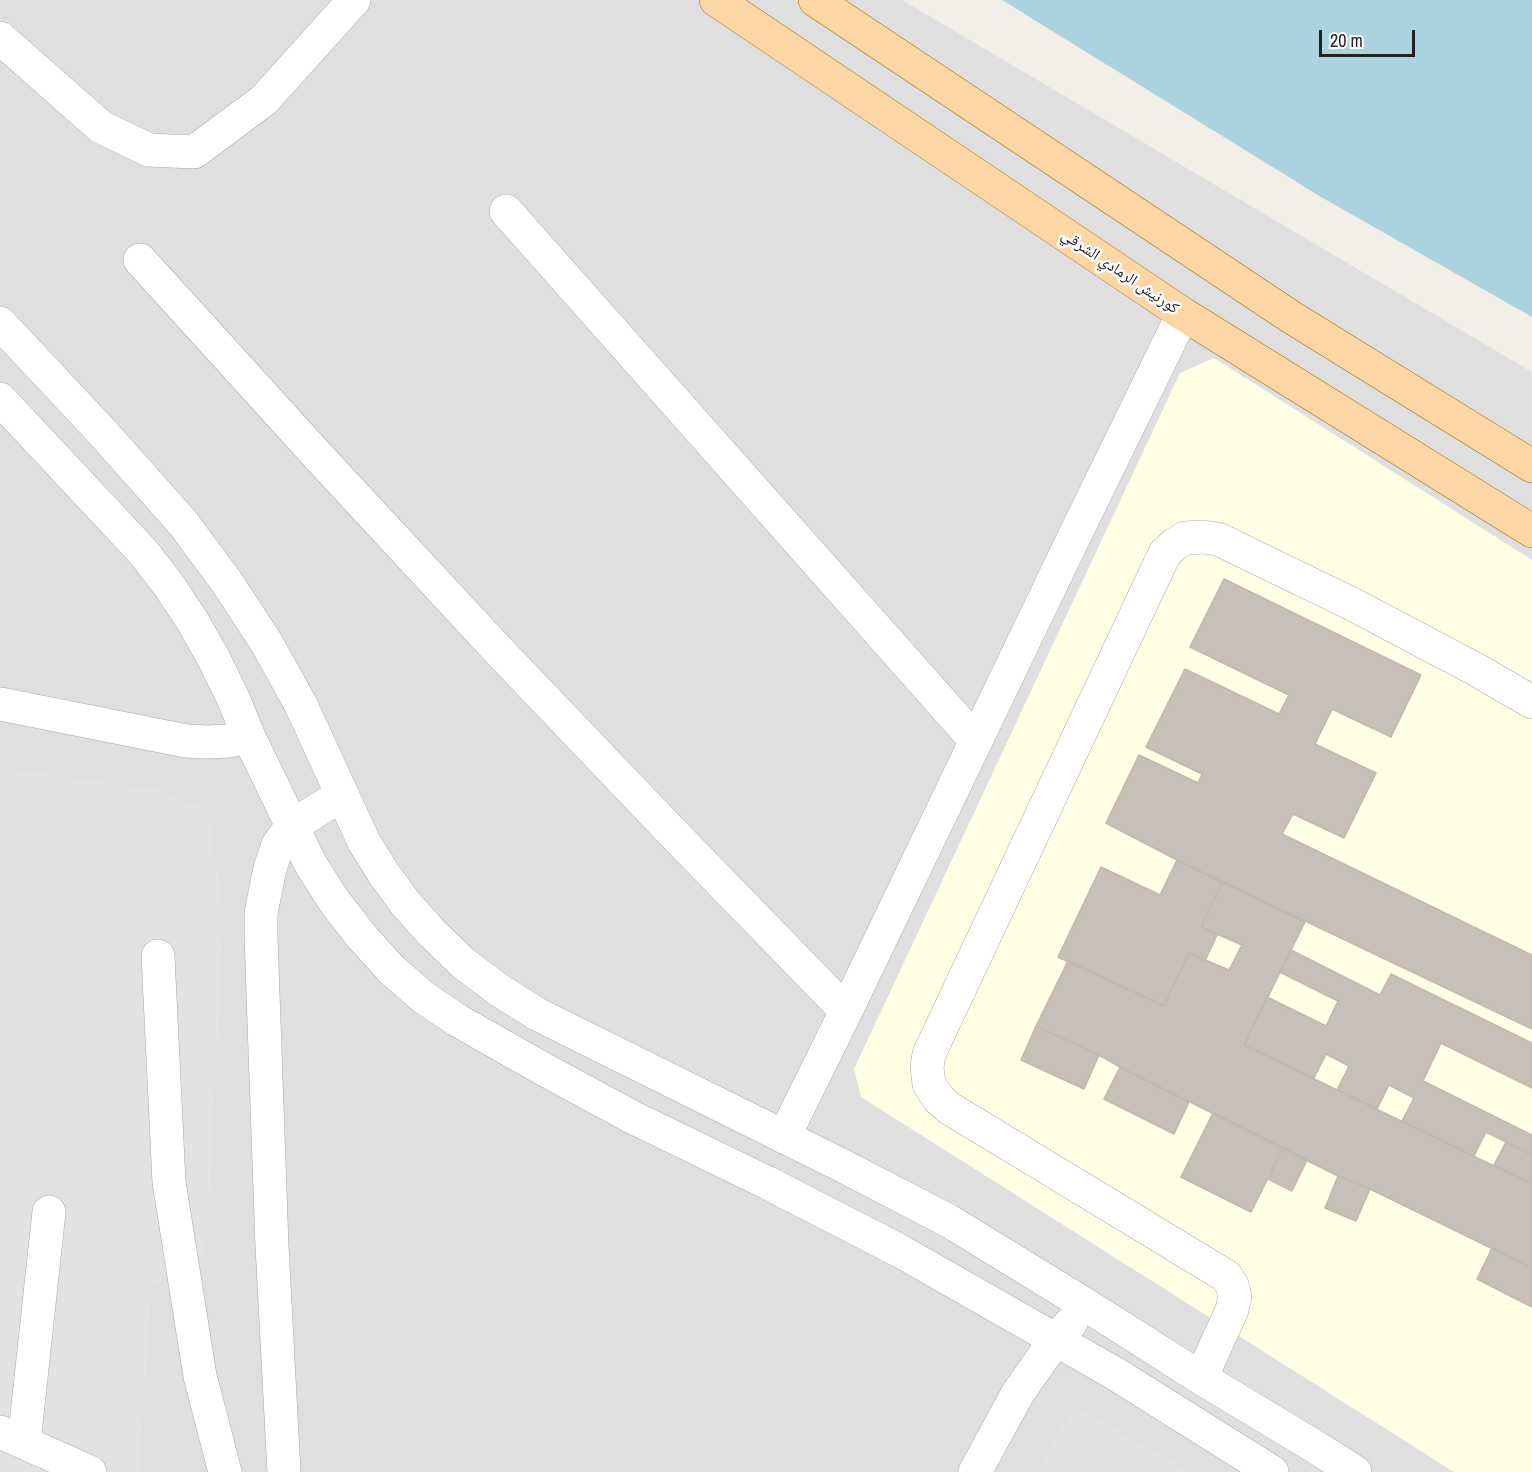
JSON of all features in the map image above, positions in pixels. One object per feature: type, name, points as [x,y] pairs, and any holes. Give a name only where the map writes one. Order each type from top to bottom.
[{"type":"main road","name":"كورنيش الرمادي الشرقي","points":[[716,0],[1183,314],[1532,531]]},
{"type":"main road","points":[[815,0],[1291,317],[1532,466]]},
{"type":"street","points":[[0,38],[101,128],[149,150],[194,152],[264,100],[354,0]]},
{"type":"street","points":[[506,211],[976,741]]},
{"type":"street","points":[[140,260],[498,650],[846,1011]]},
{"type":"street","points":[[784,1137],[1183,314]]},
{"type":"street","points":[[0,322],[176,515],[226,581],[266,642],[301,705],[364,842],[406,904],[463,963],[499,990],[537,1014],[949,1221],[1355,1472]]},
{"type":"street","points":[[0,399],[144,553],[170,586],[214,659],[291,827],[310,863],[334,901],[376,954],[423,997],[457,1020],[634,1118],[900,1251],[1114,1373],[1272,1472]]},
{"type":"street","points":[[1200,1378],[1232,1310],[1235,1297],[1226,1276],[949,1108],[939,1099],[929,1084],[927,1068],[929,1054],[1165,553],[1185,538],[1218,539],[1352,604],[1477,670],[1532,702]]},
{"type":"street","points":[[0,704],[186,741],[228,741],[249,737]]},
{"type":"street","points":[[284,1472],[272,1246],[261,914],[270,868],[278,845],[291,827],[342,795]]},
{"type":"street","points":[[158,956],[169,1182],[200,1376],[225,1472]]},
{"type":"street","points":[[49,1212],[12,1437],[90,1472]]},
{"type":"street","points":[[975,1472],[1018,1393],[1056,1339],[1086,1305]]},
{"type":"shaded area","points":[[0,0],[902,0],[1532,372],[1532,1472],[0,1472]]},
{"type":"shaded area","points":[[1214,358],[1532,560],[1532,1472],[1454,1472],[861,1097],[854,1069],[1180,373]]},
{"type":"shaded area","points":[[0,767],[159,790],[207,811],[224,911],[206,1255],[152,1284],[139,1472],[0,1472]]},
{"type":"shaded area","points":[[1075,1405],[1189,1472],[1036,1472]]},
{"type":"water","points":[[1002,0],[1532,0],[1532,317],[1321,197]]},
{"type":"building","points":[[1224,579],[1421,675],[1391,737],[1332,709],[1315,744],[1376,773],[1344,838],[1293,814],[1282,834],[1532,955],[1532,1029],[1177,860],[1106,823],[1139,755],[1198,783],[1202,774],[1146,747],[1185,669],[1279,714],[1289,695],[1190,647]]},
{"type":"building","points":[[1177,860],[1222,882],[1201,927],[1217,935],[1205,961],[1189,953],[1164,1006],[1058,957],[1101,867],[1160,895]]},
{"type":"building","points":[[1222,882],[1305,922],[1244,1045],[1529,1183],[1532,1177],[1532,1268],[1370,1189],[1338,1176],[1099,1055],[1036,1026],[1068,961],[1164,1006],[1189,953],[1229,970],[1242,945],[1201,927]]},
{"type":"building","points":[[1291,950],[1380,995],[1391,974],[1532,1043],[1532,1088],[1441,1043],[1423,1081],[1532,1135],[1532,1155],[1486,1132],[1474,1156],[1402,1121],[1414,1098],[1389,1085],[1377,1109],[1337,1090],[1349,1066],[1326,1054],[1314,1078],[1244,1045],[1267,997],[1326,1026],[1338,1001],[1280,972]]},
{"type":"building","points":[[1036,1026],[1099,1055],[1084,1089],[1021,1060]]},
{"type":"building","points":[[1120,1067],[1189,1102],[1174,1134],[1104,1099]]},
{"type":"building","points":[[1213,1113],[1283,1148],[1251,1212],[1181,1177]]},
{"type":"building","points":[[1506,1142],[1532,1155],[1532,1177],[1529,1183],[1494,1165]]},
{"type":"building","points":[[1283,1148],[1307,1160],[1292,1191],[1268,1179]]},
{"type":"building","points":[[1338,1176],[1370,1189],[1356,1221],[1325,1208]]},
{"type":"building","points":[[1492,1248],[1532,1268],[1532,1307],[1477,1279]]}]
